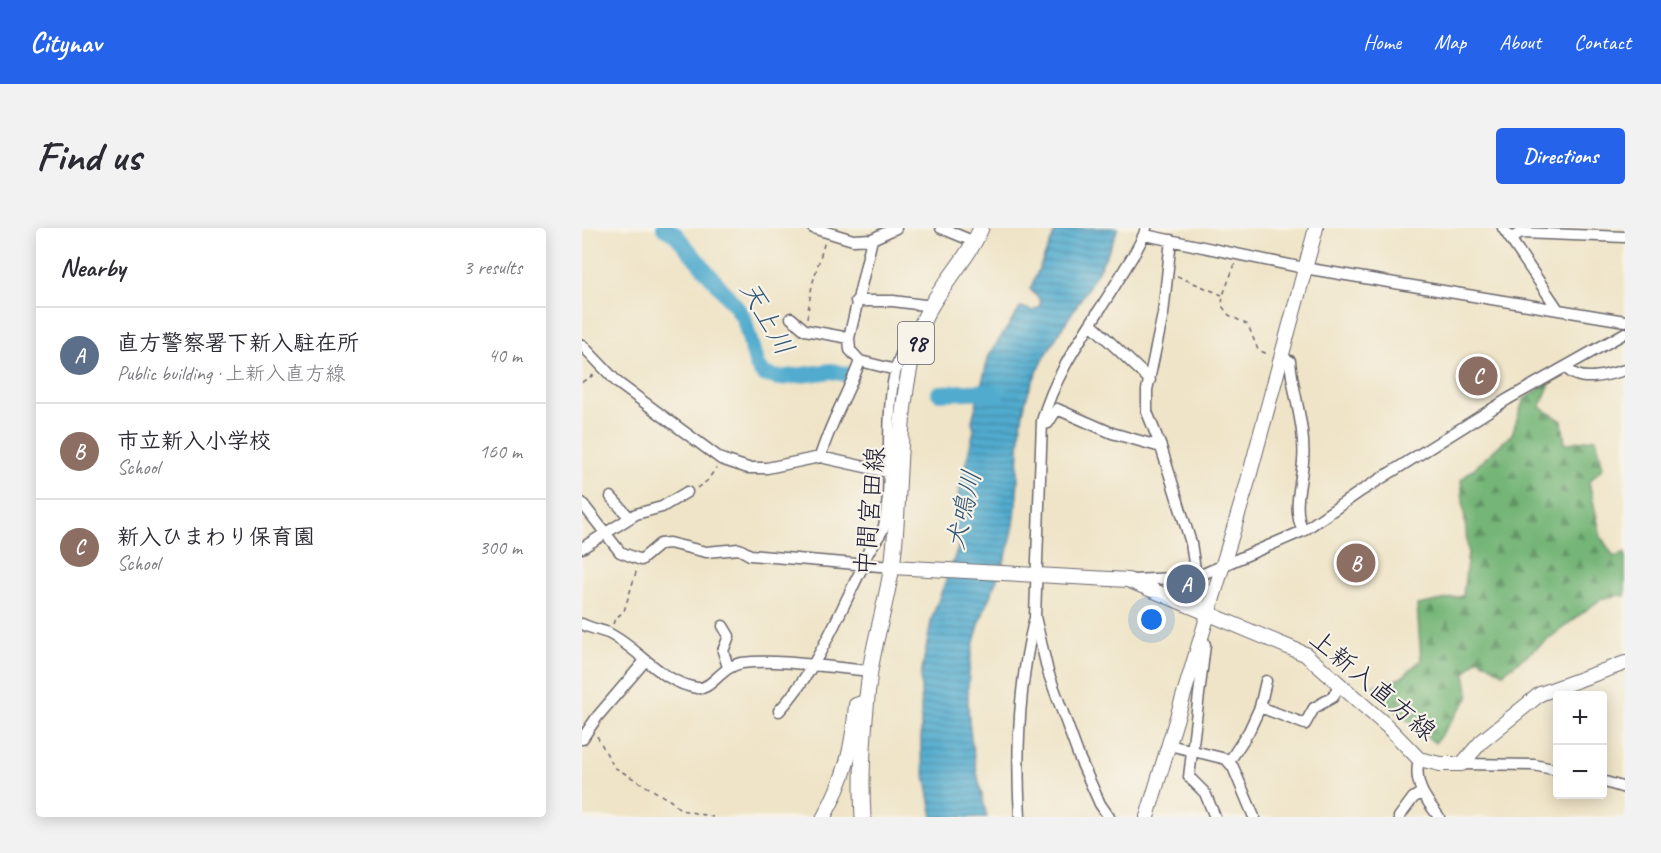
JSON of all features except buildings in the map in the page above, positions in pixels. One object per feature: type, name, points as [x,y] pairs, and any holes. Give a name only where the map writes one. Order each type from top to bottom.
[{"type":"main road","points":[[1147,817],[1202,637],[1204,611],[1222,567],[1316,228]]},
{"type":"main road","name":"中間宮田線","points":[[863,817],[870,671],[899,568],[902,410],[907,374],[917,340],[932,306],[978,235]]},
{"type":"main road","name":"上新入直方線","points":[[899,568],[1128,580],[1305,654],[1419,759],[1440,764],[1462,764]]},
{"type":"main road","points":[[1462,764],[1481,742],[1540,694],[1623,668]]},
{"type":"main road","points":[[824,817],[838,792],[849,760],[856,705],[867,701]]},
{"type":"street","points":[[813,228],[853,240],[872,239],[896,228]]},
{"type":"street","points":[[941,228],[978,235]]},
{"type":"street","points":[[1503,228],[1557,308]]},
{"type":"street","points":[[1109,817],[1100,804],[1079,757],[1048,672],[1035,617],[1034,574],[1042,425],[1048,398],[1066,361],[1091,324],[1145,231],[1304,268],[1625,321]]},
{"type":"street","points":[[1511,238],[1521,233],[1625,237]]},
{"type":"street","points":[[1167,236],[1167,272],[1147,412],[1161,447],[1191,543],[1204,611]]},
{"type":"street","points":[[872,239],[856,302],[849,338],[850,350],[860,361],[896,370]]},
{"type":"street","points":[[856,302],[893,301],[932,306]]},
{"type":"street","points":[[791,318],[805,330],[849,338]]},
{"type":"street","points":[[1091,324],[1150,380]]},
{"type":"street","points":[[1128,580],[1196,577],[1303,531],[1361,491],[1508,399],[1567,368],[1625,333]]},
{"type":"street","points":[[780,711],[791,699],[810,666],[862,566],[865,554],[884,529],[896,370],[907,344],[917,340]]},
{"type":"street","points":[[582,345],[603,369],[702,448],[721,459],[748,468],[768,468],[820,457],[888,472]]},
{"type":"street","points":[[1281,357],[1290,361],[1293,391],[1303,431],[1303,464],[1297,503],[1297,516],[1303,531]]},
{"type":"street","points":[[820,457],[839,406],[851,386],[860,361]]},
{"type":"street","points":[[1567,368],[1572,374],[1585,378],[1625,370]]},
{"type":"street","points":[[1042,425],[1048,423],[1057,408],[1112,433],[1161,447]]},
{"type":"street","points":[[582,548],[630,518],[662,507],[687,492]]},
{"type":"street","points":[[611,497],[630,518]]},
{"type":"street","points":[[582,503],[620,552],[640,560],[648,556],[660,544],[669,543],[692,550],[739,549],[750,555],[899,568]]},
{"type":"street","points":[[1020,817],[1020,725],[1027,649],[1035,617]]},
{"type":"street","points":[[582,624],[611,635],[658,672],[701,689],[709,685],[728,667],[758,661],[870,671]]},
{"type":"street","points":[[723,626],[729,636],[723,651],[728,667]]},
{"type":"street","points":[[1202,637],[1205,645],[1189,777],[1205,793],[1215,817]]},
{"type":"street","points":[[582,739],[644,662]]},
{"type":"street","points":[[1229,762],[1249,732],[1260,707],[1266,681]]},
{"type":"street","points":[[1260,707],[1305,724],[1314,708],[1333,697],[1340,684]]},
{"type":"street","points":[[1169,745],[1206,753],[1229,762],[1254,817]]},
{"type":"street","points":[[1419,759],[1416,773],[1421,793],[1439,817]]},
{"type":"street","points":[[1462,764],[1534,765],[1553,769]]},
{"type":"street","points":[[1607,783],[1625,788]]},
{"type":"street","points":[[1399,817],[1413,798],[1421,793]]},
{"type":"path","points":[[805,330],[812,285],[828,231]]},
{"type":"path","points":[[1236,254],[1235,265],[1223,295],[1224,310],[1248,325],[1258,350],[1281,357]]},
{"type":"path","points":[[1167,272],[1223,295]]},
{"type":"path","points":[[582,382],[603,369]]},
{"type":"path","points":[[687,492],[707,481],[721,459]]},
{"type":"path","points":[[611,635],[615,619],[624,611],[640,560]]},
{"type":"path","points":[[590,727],[611,765],[681,810],[713,817]]},
{"type":"green space","points":[[1551,381],[1540,407],[1562,421],[1565,444],[1596,438],[1603,467],[1589,482],[1601,537],[1614,557],[1625,553],[1625,596],[1601,599],[1503,673],[1478,658],[1465,673],[1469,697],[1435,743],[1381,698],[1374,686],[1401,678],[1421,660],[1417,605],[1463,596],[1468,552],[1461,480],[1512,434],[1524,399]]},
{"type":"water","name":"犬鳴川","points":[[1057,228],[1118,228],[1100,268],[1053,343],[1026,399],[1020,432],[1017,500],[1013,531],[979,625],[972,649],[969,673],[969,721],[972,745],[987,817],[933,817],[921,754],[921,675],[932,617],[958,548],[955,508],[974,430],[972,421],[989,355],[1021,307],[1033,311],[1040,306],[1040,300],[1030,289]]},
{"type":"waterway","name":"天上川","points":[[664,228],[676,235],[735,305],[744,319],[757,366],[763,374],[779,378],[832,371],[849,375]]},
{"type":"waterway","name":"天上川","points":[[939,393],[999,391]]},
{"type":"place","name":"新入ひまわり保育園","points":[[1478,376]]},
{"type":"place","name":"市立新入小学校","points":[[1356,563]]},
{"type":"place","name":"直方警察署下新入駐在所","points":[[1186,584]]}]
